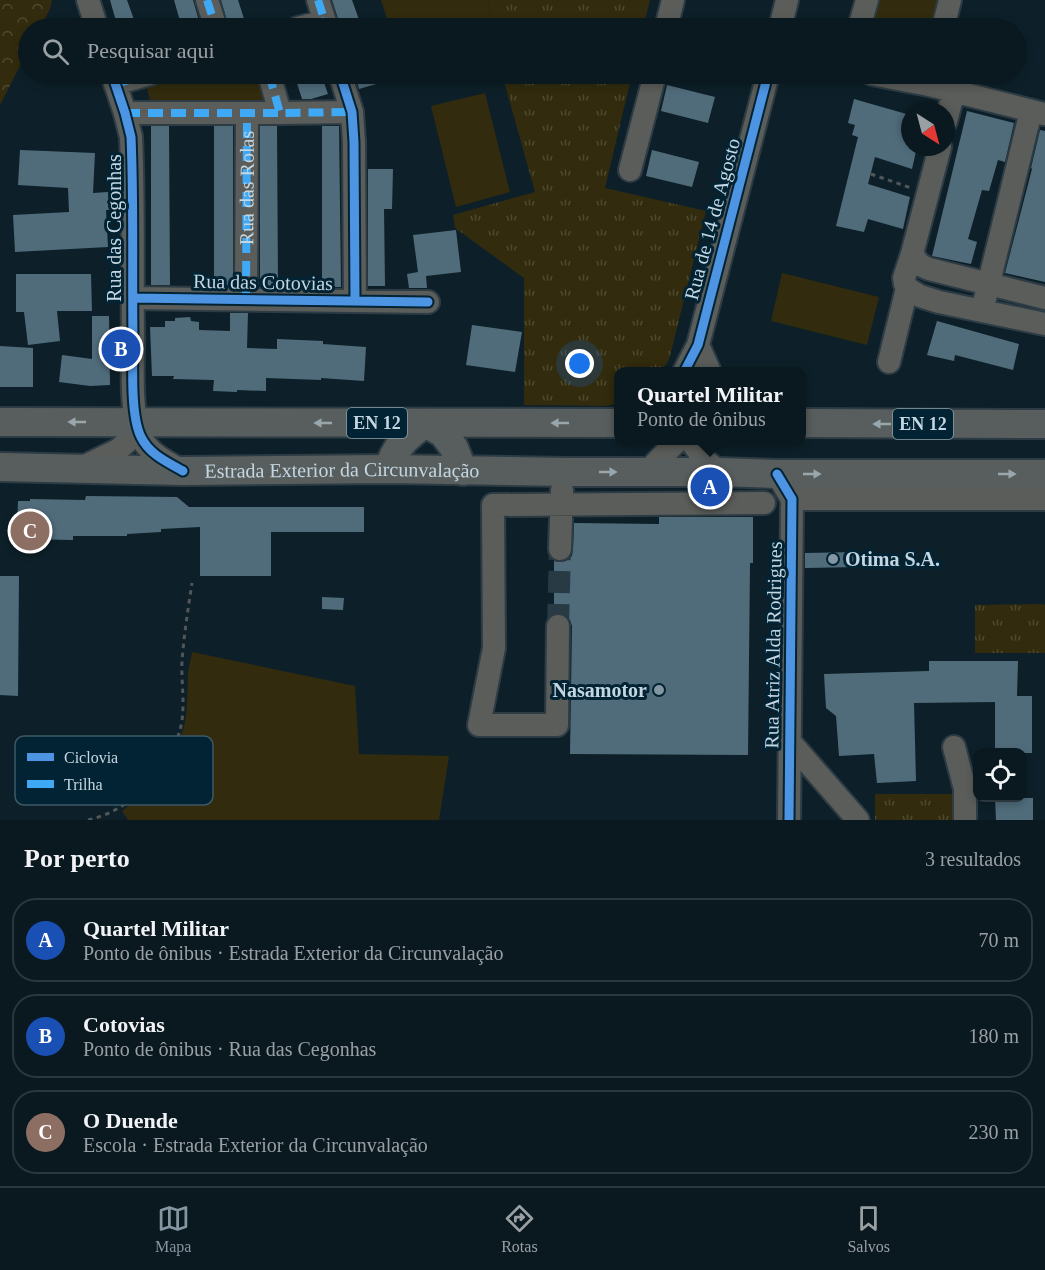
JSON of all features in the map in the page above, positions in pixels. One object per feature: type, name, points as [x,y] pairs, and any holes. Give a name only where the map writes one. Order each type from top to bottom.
[{"type":"main road","name":"EN 12","points":[[0,422],[614,423]]},
{"type":"main road","points":[[389,469],[392,457],[402,443],[425,423],[443,433],[454,448],[463,471]]},
{"type":"main road","name":"EN 12","points":[[806,423],[1045,424]]},
{"type":"main road","name":"Estrada Exterior da Circunvalação","points":[[0,467],[183,471],[389,469],[648,471],[1044,481]]},
{"type":"street","points":[[88,0],[94,18]]},
{"type":"street","points":[[207,0],[213,18]]},
{"type":"street","points":[[668,18],[673,0]]},
{"type":"street","points":[[782,18],[787,0]]},
{"type":"street","points":[[862,18],[867,0]]},
{"type":"street","points":[[946,18],[950,0]]},
{"type":"street","name":"Rua das Cegonhas","points":[[115,84],[131,137],[135,422]]},
{"type":"street","points":[[272,84],[280,113]]},
{"type":"street","points":[[343,84],[352,112],[354,142],[355,301]]},
{"type":"street","points":[[630,170],[652,84]]},
{"type":"street","name":"Rua de 14 de Agosto","points":[[687,367],[698,345],[765,84]]},
{"type":"street","points":[[940,84],[954,91],[1038,113],[982,311]]},
{"type":"street","points":[[951,102],[954,91]]},
{"type":"street","points":[[125,113],[352,112]]},
{"type":"street","name":"Rua das Rolas","points":[[246,299],[247,113]]},
{"type":"street","points":[[889,362],[907,288],[904,278],[938,156]]},
{"type":"street","points":[[912,254],[924,268],[1045,298]]},
{"type":"street","points":[[907,288],[920,296],[939,302],[1045,324]]},
{"type":"street","name":"Rua das Cotovias","points":[[133,298],[428,302]]},
{"type":"street","points":[[698,345],[708,367]]},
{"type":"street","points":[[79,468],[118,450],[129,439],[135,422]]},
{"type":"street","points":[[135,422],[142,439],[152,450],[162,459],[183,471]]},
{"type":"street","points":[[648,471],[674,445]]},
{"type":"street","points":[[693,445],[704,459],[719,472]]},
{"type":"street","points":[[560,549],[562,488],[568,472]]},
{"type":"street","points":[[777,474],[792,499],[1044,481]]},
{"type":"street","name":"Rua Atriz Alda Rodrigues","points":[[789,820],[792,499]]},
{"type":"street","points":[[558,626],[556,725],[479,724],[494,648],[493,505],[764,503]]},
{"type":"street","points":[[790,742],[858,820]]},
{"type":"street","points":[[954,747],[965,789],[965,820]]},
{"type":"path","points":[[871,174],[912,188]]},
{"type":"path","points":[[178,736],[183,707],[182,659],[192,583]]},
{"type":"path","points":[[88,820],[122,805]]},
{"type":"green space","points":[[0,0],[52,0],[45,18],[18,18],[18,70],[0,105]]},
{"type":"green space","points":[[381,0],[488,0],[491,18],[387,18]]},
{"type":"green space","points":[[488,0],[650,0],[646,18],[491,18]]},
{"type":"green space","points":[[878,0],[939,0],[934,18],[874,18]]},
{"type":"green space","points":[[146,84],[260,84],[265,100],[151,105]]},
{"type":"green space","points":[[505,84],[630,84],[605,188],[706,211],[669,360],[664,367],[614,367],[614,404],[606,406],[524,405],[524,278],[455,228],[453,215],[535,192]]},
{"type":"green space","points":[[485,93],[510,192],[456,207],[431,106]]},
{"type":"green space","points":[[782,273],[879,297],[867,345],[771,321]]},
{"type":"green space","points":[[975,605],[1045,605],[1045,653],[975,653]]},
{"type":"green space","points":[[192,652],[355,686],[359,754],[449,756],[439,820],[128,820],[122,811],[130,805],[213,805],[213,736],[180,736],[186,716],[188,672]]},
{"type":"green space","points":[[875,794],[953,794],[954,820],[875,820]]},
{"type":"building","points":[[110,0],[127,0],[133,18],[115,18]]},
{"type":"building","points":[[174,0],[193,0],[198,18],[179,18]]},
{"type":"building","points":[[221,0],[238,0],[244,18],[226,18]]},
{"type":"building","points":[[332,0],[352,0],[358,18],[338,18]]},
{"type":"building","points":[[297,84],[324,84],[328,94],[302,99]]},
{"type":"building","points":[[358,84],[376,84],[359,89]]},
{"type":"building","points":[[667,85],[715,97],[708,123],[661,111]]},
{"type":"building","points":[[854,99],[901,112],[901,156],[915,156],[912,169],[875,157],[868,184],[910,197],[903,229],[868,219],[864,232],[836,226],[858,137],[852,135],[855,125],[848,123]]},
{"type":"building","points":[[967,111],[1014,123],[1005,162],[998,160],[989,191],[982,190],[968,239],[977,242],[971,264],[932,256]]},
{"type":"building","points":[[151,126],[169,126],[170,285],[151,285]]},
{"type":"building","points":[[214,126],[233,126],[233,285],[214,285]]},
{"type":"building","points":[[260,126],[277,126],[278,286],[260,286]]},
{"type":"building","points":[[322,126],[339,126],[341,287],[322,287]]},
{"type":"building","points":[[1040,130],[1045,131],[1045,282],[1005,273]]},
{"type":"building","points":[[20,150],[95,153],[93,193],[108,192],[109,210],[106,210],[108,247],[15,252],[13,215],[69,212],[68,188],[18,185]]},
{"type":"building","points":[[652,150],[699,162],[692,187],[646,176]]},
{"type":"building","points":[[368,169],[393,169],[392,209],[384,209],[385,286],[368,286]]},
{"type":"building","points":[[456,230],[461,272],[426,276],[427,288],[409,288],[407,274],[418,272],[413,235]]},
{"type":"building","points":[[16,274],[91,274],[92,311],[57,311],[60,341],[28,345],[24,312],[16,312]]},
{"type":"building","points":[[230,313],[248,313],[247,348],[277,349],[277,339],[323,341],[323,344],[366,347],[364,381],[266,378],[266,391],[237,390],[237,392],[213,391],[214,380],[152,376],[150,327],[165,327],[165,321],[190,317],[191,321],[199,322],[199,330],[230,331]]},
{"type":"building","points":[[92,316],[109,316],[110,385],[90,386],[59,382],[62,355],[92,359]]},
{"type":"building","points":[[937,321],[1019,344],[1013,370],[955,355],[954,361],[927,355]]},
{"type":"building","points":[[472,325],[522,332],[515,372],[466,365]]},
{"type":"building","points":[[0,346],[33,348],[33,387],[0,387]]},
{"type":"building","points":[[86,496],[177,497],[189,507],[364,507],[364,532],[271,532],[271,576],[200,576],[200,527],[161,529],[161,532],[127,534],[127,536],[73,536],[73,540],[21,539],[22,526],[17,526],[18,501],[30,501],[30,499],[85,500]]},
{"type":"building","name":"Nasamotor","points":[[659,517],[753,517],[753,563],[750,563],[748,755],[570,754],[572,626],[565,615],[554,614],[554,561],[566,561],[572,556],[574,523],[659,524]]},
{"type":"building","name":"Otima S.A.","points":[[859,552],[859,567],[805,568],[805,553]]},
{"type":"building","points":[[0,576],[19,576],[18,696],[0,695]]},
{"type":"building","points":[[322,597],[344,598],[343,610],[322,609]]},
{"type":"building","points":[[929,661],[1018,661],[1017,696],[1032,696],[1032,753],[1027,753],[1027,748],[995,748],[995,702],[914,703],[916,781],[877,783],[874,754],[839,756],[836,716],[826,708],[824,674],[929,671]]},
{"type":"building","points":[[1027,798],[1033,798],[1033,820],[996,820],[995,802],[1027,802]]},
{"type":"tunnel","points":[[558,626],[560,549]]},
{"type":"marked path","points":[[207,0],[213,18]]},
{"type":"marked path","points":[[318,0],[324,18]]},
{"type":"marked path","points":[[272,84],[280,113],[352,112]]},
{"type":"marked path","points":[[125,113],[280,113]]},
{"type":"marked path","points":[[246,299],[247,113]]},
{"type":"cycle path","points":[[115,84],[131,137],[135,416],[144,443],[159,457],[183,471]]},
{"type":"cycle path","points":[[343,84],[352,112],[354,142],[355,301]]},
{"type":"cycle path","points":[[687,367],[698,345],[765,84]]},
{"type":"cycle path","points":[[133,298],[428,302]]},
{"type":"cycle path","points":[[777,474],[792,499],[789,820]]},
{"type":"place","name":"Cotovias","points":[[121,349]]},
{"type":"place","name":"Quartel Militar","points":[[710,487]]},
{"type":"place","name":"O Duende","points":[[30,531]]},
{"type":"place","name":"Otima S.A.","points":[[833,559]]},
{"type":"place","name":"Nasamotor","points":[[659,690]]}]
